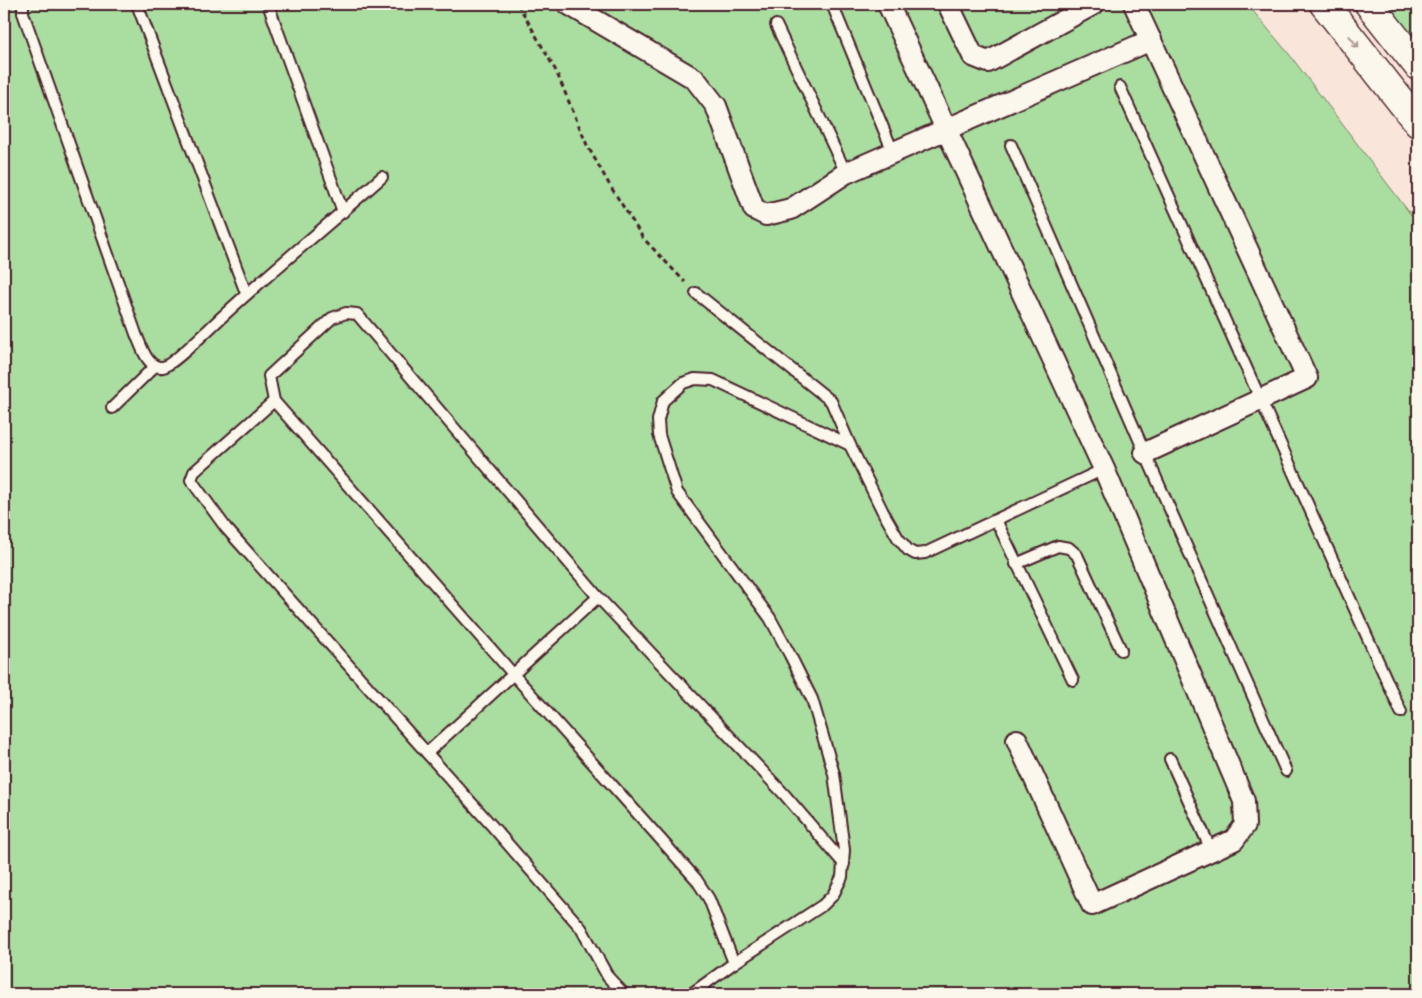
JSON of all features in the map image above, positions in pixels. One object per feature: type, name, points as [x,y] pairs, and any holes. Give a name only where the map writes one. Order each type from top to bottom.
[{"type":"main road","points":[[1324,4],[1418,123]]},
{"type":"main road","points":[[1369,4],[1418,66]]},
{"type":"street","points":[[568,4],[695,79],[716,106],[754,209],[766,215],[790,209],[846,174],[893,152],[1150,40]]},
{"type":"street","points":[[888,4],[1104,469],[1244,801],[1246,825],[1234,840],[1092,905],[1017,740]]},
{"type":"street","points":[[948,4],[973,56],[988,62],[1094,4]]},
{"type":"street","points":[[1134,4],[1307,378],[1145,453]]},
{"type":"lane","points":[[23,4],[23,12],[136,334],[147,359],[155,366],[163,367],[170,363],[246,293],[382,177]]},
{"type":"lane","points":[[137,4],[246,293]]},
{"type":"lane","points":[[268,4],[343,212]]},
{"type":"lane","points":[[832,4],[893,152]]},
{"type":"lane","points":[[776,25],[846,174]]},
{"type":"lane","points":[[1120,87],[1402,712]]},
{"type":"lane","points":[[1011,145],[1286,771]]},
{"type":"lane","points":[[696,293],[831,401],[883,512],[898,538],[908,550],[915,554],[925,553],[1104,469]]},
{"type":"lane","points":[[734,964],[709,900],[696,879],[513,674],[274,401],[269,376],[332,318],[346,313],[357,314],[598,597],[784,794],[844,864]]},
{"type":"lane","points":[[112,408],[155,366]]},
{"type":"lane","points":[[691,994],[823,905],[838,887],[842,877],[844,850],[834,774],[812,699],[770,618],[677,492],[659,435],[658,420],[664,401],[683,383],[695,379],[713,380],[850,445]]},
{"type":"lane","points":[[274,401],[194,472],[192,480],[226,528],[581,928],[608,977],[624,994]]},
{"type":"lane","points":[[996,520],[1073,680]]},
{"type":"lane","points":[[1016,564],[1058,546],[1069,548],[1077,555],[1121,650]]},
{"type":"lane","points":[[427,753],[598,597]]},
{"type":"lane","points":[[1170,760],[1212,850]]},
{"type":"path","points":[[518,4],[556,71],[587,145],[609,184],[643,238],[696,293]]},
{"type":"green space","points":[[4,4],[1247,4],[1289,54],[1418,224],[1418,994],[4,994]]},
{"type":"green space","points":[[1382,4],[1418,4],[1418,50]]}]
